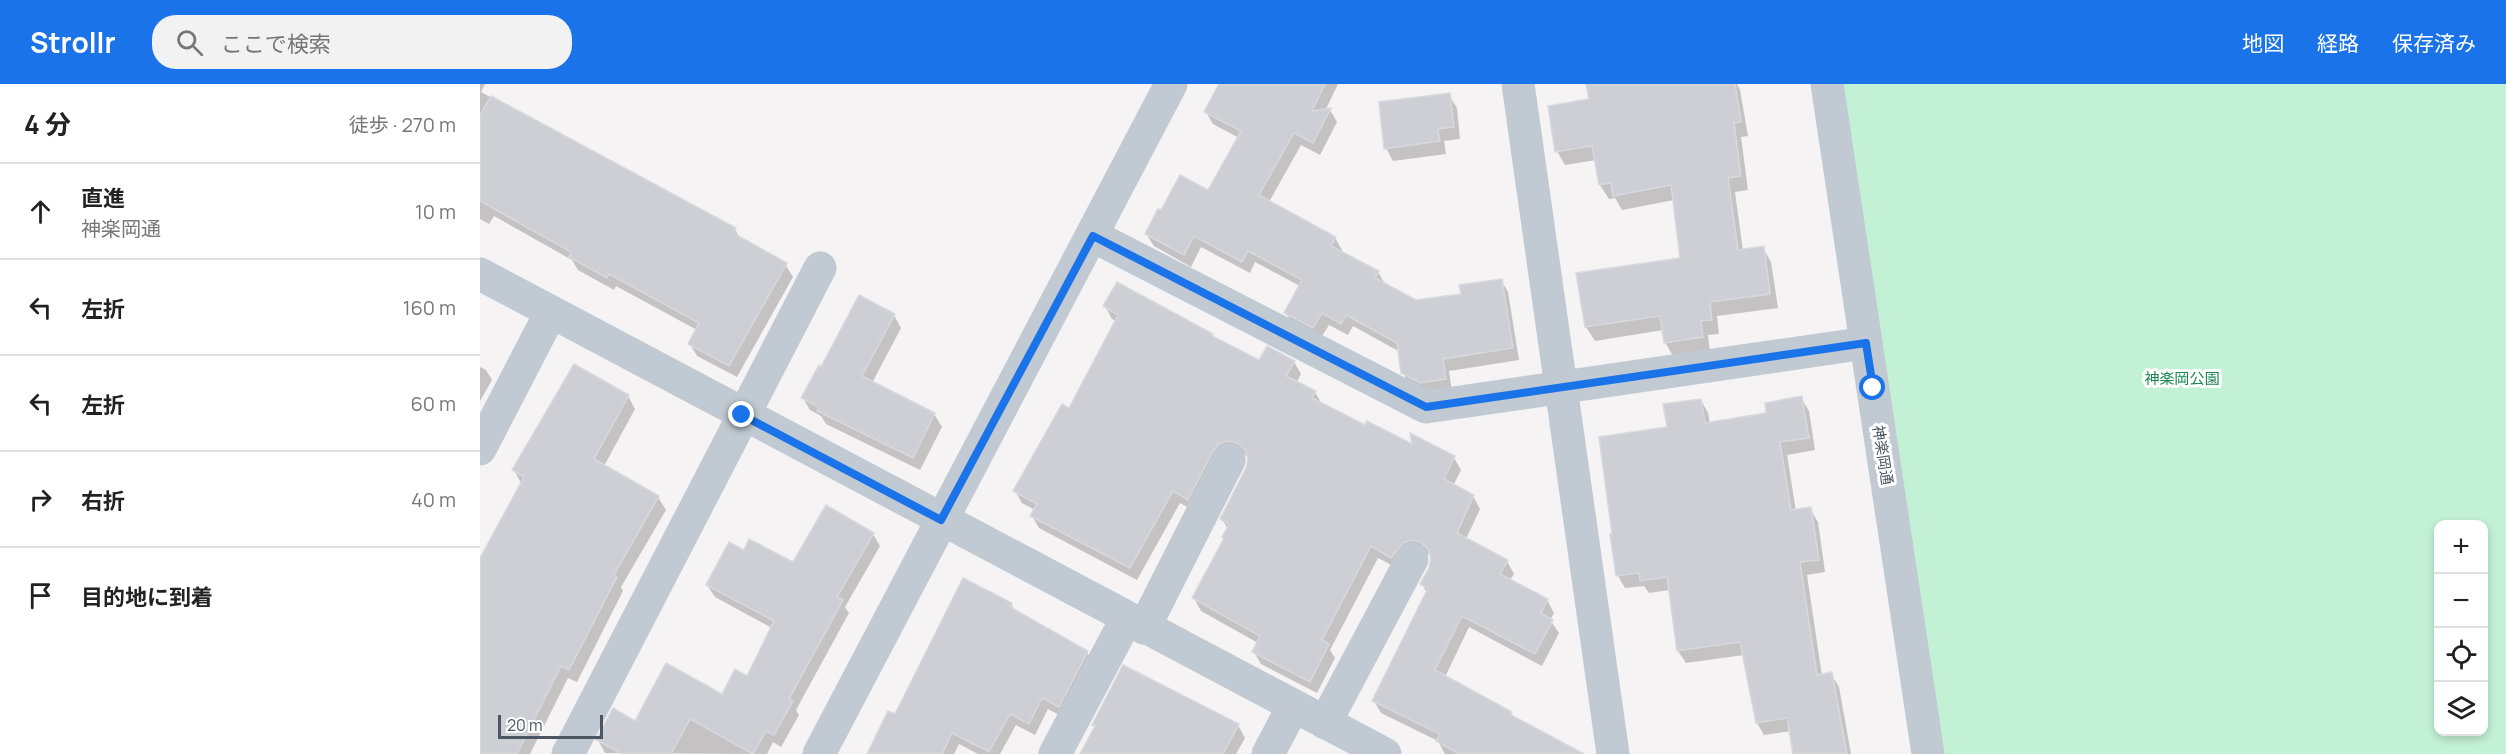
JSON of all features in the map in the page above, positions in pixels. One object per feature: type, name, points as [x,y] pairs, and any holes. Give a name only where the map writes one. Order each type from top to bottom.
[{"type":"street","points":[[819,754],[1171,84]]},
{"type":"street","points":[[1518,84],[1613,754]]},
{"type":"street","name":"神楽岡通","points":[[1827,84],[1928,754]]},
{"type":"street","points":[[1093,236],[1426,407],[1866,343]]},
{"type":"street","points":[[568,754],[820,268]]},
{"type":"street","points":[[480,274],[742,415],[1385,754]]},
{"type":"street","points":[[480,449],[551,312]]},
{"type":"street","points":[[1055,754],[1135,623],[1229,460]]},
{"type":"street","points":[[1324,723],[1412,560]]},
{"type":"street","points":[[1268,754],[1293,707]]},
{"type":"green space","name":"神楽岡公園","points":[[1840,84],[2506,84],[2506,754],[1941,754]]},
{"type":"building","points":[[1219,84],[1325,84],[1312,111],[1331,108],[1313,143],[1294,133],[1259,195],[1336,237],[1331,246],[1379,271],[1375,278],[1416,300],[1461,294],[1459,285],[1502,279],[1513,348],[1443,359],[1446,379],[1420,383],[1401,373],[1397,343],[1346,315],[1341,324],[1322,313],[1313,328],[1284,313],[1302,280],[1248,251],[1242,262],[1194,236],[1184,255],[1145,234],[1180,175],[1208,190],[1241,131],[1204,112]]},
{"type":"building","points":[[1586,84],[1735,84],[1741,122],[1734,123],[1741,176],[1728,178],[1738,250],[1764,246],[1770,294],[1710,302],[1712,320],[1701,321],[1703,337],[1664,343],[1660,316],[1585,327],[1576,273],[1680,258],[1671,185],[1613,196],[1611,183],[1599,185],[1592,146],[1555,152],[1548,106],[1589,99]]},
{"type":"building","points":[[1450,93],[1454,127],[1438,129],[1440,141],[1384,149],[1379,102]]},
{"type":"building","points":[[491,96],[736,228],[733,233],[787,263],[729,366],[688,344],[699,323],[609,274],[607,278],[569,257],[571,252],[480,201],[480,115]]},
{"type":"building","points":[[1117,282],[1259,360],[1267,346],[1295,361],[1286,376],[1316,391],[1312,398],[1365,425],[1367,421],[1412,444],[1410,433],[1455,456],[1444,479],[1474,495],[1457,533],[1508,560],[1500,574],[1548,599],[1541,613],[1553,620],[1535,654],[1462,616],[1435,670],[1512,712],[1511,715],[1584,754],[1459,754],[1436,741],[1440,734],[1372,701],[1428,588],[1420,584],[1429,568],[1431,558],[1428,549],[1420,542],[1412,540],[1403,543],[1391,558],[1371,546],[1322,640],[1329,644],[1310,682],[1252,652],[1260,636],[1192,598],[1224,538],[1222,537],[1229,524],[1220,519],[1246,468],[1248,458],[1245,450],[1237,443],[1227,441],[1219,444],[1213,451],[1188,500],[1173,491],[1130,568],[1030,516],[1037,504],[1013,491],[1062,404],[1069,408],[1118,315],[1103,306]]},
{"type":"building","points":[[859,295],[895,314],[862,376],[935,413],[913,458],[817,411],[819,407],[801,398],[819,365],[821,367]]},
{"type":"building","points":[[574,364],[629,395],[594,459],[659,496],[614,575],[617,577],[569,670],[561,666],[517,754],[480,754],[480,558],[524,477],[512,470]]},
{"type":"building","points":[[1802,396],[1809,438],[1780,442],[1791,510],[1811,507],[1819,560],[1800,562],[1817,675],[1832,672],[1847,754],[1793,754],[1787,718],[1756,723],[1740,642],[1677,651],[1667,577],[1640,581],[1639,573],[1616,576],[1610,534],[1612,534],[1599,437],[1667,427],[1663,404],[1701,399],[1705,423],[1766,413],[1765,403]]},
{"type":"building","points":[[826,505],[874,533],[837,597],[843,600],[789,699],[793,701],[774,735],[766,731],[753,754],[690,719],[671,754],[622,754],[596,740],[613,708],[635,721],[666,663],[722,694],[735,669],[747,676],[774,621],[706,585],[729,542],[744,550],[749,539],[793,562]]},
{"type":"building","points":[[963,578],[1012,603],[1010,607],[1088,651],[1059,707],[1042,698],[1029,724],[1010,714],[989,752],[952,733],[942,754],[867,754],[888,711],[895,714]]},
{"type":"building","points":[[1123,665],[1239,724],[1223,754],[1080,754],[1095,726],[1092,725]]},
{"type":"route","points":[[742,415],[941,520],[1093,236],[1426,407],[1866,343],[1873,388]]}]
